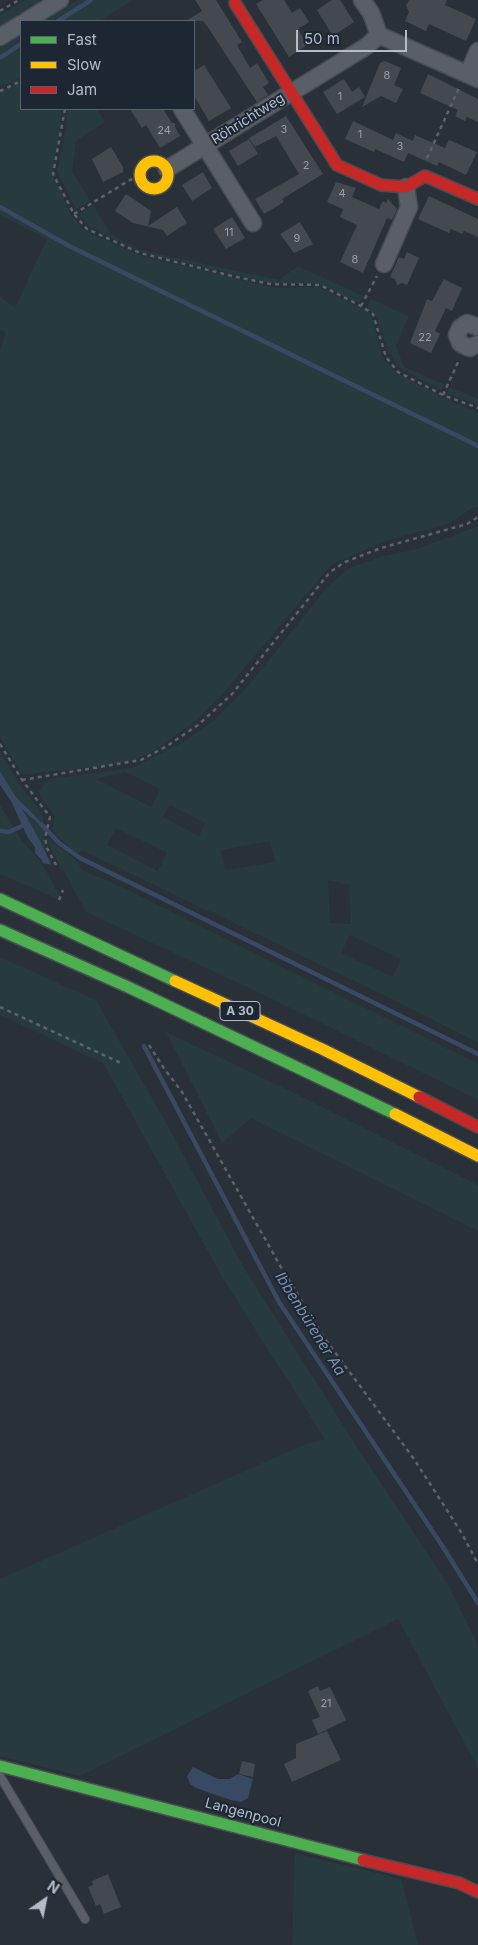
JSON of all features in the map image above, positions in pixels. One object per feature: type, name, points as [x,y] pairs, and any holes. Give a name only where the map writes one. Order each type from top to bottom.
[{"type":"main road","name":"Röhrichtweg","points":[[235,3],[291,92]]},
{"type":"main road","points":[[291,92],[337,165],[381,185],[406,187],[425,176],[478,199]]},
{"type":"main road","points":[[140,177],[142,168],[148,163],[157,162],[167,169]]},
{"type":"main road","name":"Röhrichtweg","points":[[140,177],[147,188],[160,188],[166,182],[167,169]]},
{"type":"main road","name":"A 30","points":[[0,899],[313,1045],[478,1127]]},
{"type":"main road","name":"A 30","points":[[0,930],[146,995],[478,1156]]},
{"type":"main road","name":"Langenpool","points":[[0,1766],[459,1883],[478,1892]]},
{"type":"street","points":[[28,20],[60,0]]},
{"type":"street","points":[[362,0],[371,13],[379,35],[473,76],[478,51]]},
{"type":"street","points":[[0,37],[20,25]]},
{"type":"street","name":"Röhrichtweg","points":[[167,169],[367,46],[379,35]]},
{"type":"street","name":"Röhrichtweg","points":[[183,110],[253,224]]},
{"type":"street","points":[[384,264],[409,207],[406,187]]},
{"type":"street","points":[[471,345],[458,339],[460,328],[467,324],[478,327]]},
{"type":"lane","points":[[0,1776],[85,1919]]},
{"type":"path","points":[[0,12],[19,0]]},
{"type":"path","points":[[425,176],[423,166],[460,87],[473,76]]},
{"type":"path","points":[[0,91],[20,81]]},
{"type":"path","points":[[65,110],[53,174],[74,214],[86,229],[140,254],[270,284],[320,285],[362,306],[373,314],[386,356],[398,372],[443,395],[478,408]]},
{"type":"path","points":[[74,214],[130,180],[140,177]]},
{"type":"path","points":[[362,306],[384,264]]},
{"type":"path","points":[[443,395],[471,345]]},
{"type":"path","points":[[22,780],[140,760],[167,746],[198,725],[232,694],[330,572],[345,562],[381,548],[467,524],[478,518]]},
{"type":"path","points":[[0,744],[22,780],[50,817],[46,834],[47,848],[56,865]]},
{"type":"path","points":[[59,900],[64,890]]},
{"type":"path","points":[[0,1007],[123,1064]]},
{"type":"path","points":[[149,1045],[182,1092],[282,1269],[323,1336],[414,1459],[461,1532],[478,1564]]},
{"type":"green space","points":[[24,0],[39,0],[38,4],[0,28],[0,15]]},
{"type":"green space","points":[[78,0],[133,0],[101,20],[46,20]]},
{"type":"green space","points":[[20,36],[20,78],[0,87],[0,48]]},
{"type":"green space","points":[[20,83],[20,110],[62,110],[53,175],[71,215],[85,231],[144,257],[276,288],[318,287],[368,312],[373,320],[383,358],[396,373],[454,403],[478,412],[478,507],[472,508],[451,523],[386,541],[331,565],[216,702],[193,723],[150,753],[134,760],[102,766],[29,774],[24,774],[20,771],[0,737],[0,348],[6,334],[0,329],[0,296],[15,308],[47,239],[0,215],[0,91]]},
{"type":"green space","points":[[67,110],[97,110],[105,122],[76,141],[72,171],[90,201],[76,209],[57,171],[66,129]]},
{"type":"green space","points":[[93,205],[112,235],[140,250],[279,280],[298,266],[363,296],[359,303],[318,284],[269,283],[141,252],[89,227],[79,214]]},
{"type":"green space","points":[[371,299],[409,316],[396,346],[404,367],[444,384],[442,391],[398,367],[384,341],[377,318],[367,307]]},
{"type":"green space","points":[[450,387],[478,399],[478,405],[448,394]]},
{"type":"green space","points":[[478,526],[478,1043],[398,1002],[117,867],[83,851],[77,853],[69,848],[52,829],[55,816],[41,797],[39,791],[47,781],[56,778],[133,768],[187,740],[216,719],[249,685],[329,585],[350,568],[383,556],[417,549]],"holes":[[[125,772],[160,789],[151,807],[96,779]],[[170,805],[206,823],[199,836],[163,817]],[[116,828],[167,853],[158,871],[107,845]],[[270,841],[275,862],[225,870],[221,850]],[[328,880],[349,885],[351,924],[330,923]],[[350,935],[401,959],[393,977],[341,953]]]},
{"type":"green space","points":[[0,751],[20,785],[42,813],[44,825],[16,797],[0,771]]},
{"type":"green space","points":[[0,805],[22,841],[42,863],[63,901],[0,874]]},
{"type":"green space","points":[[21,809],[44,829],[45,850],[55,874]]},
{"type":"green space","points":[[48,836],[77,861],[82,870],[124,888],[478,1064],[478,1100],[266,996],[86,912],[59,865],[49,844]]},
{"type":"green space","points":[[0,957],[96,1000],[168,1126],[243,1266],[348,1433],[450,1588],[478,1645],[478,1768],[398,1619],[80,1776],[0,1756],[0,1579],[306,1444],[325,1439],[225,1282],[103,1063],[0,1015]]},
{"type":"green space","points":[[166,1032],[288,1090],[478,1185],[478,1231],[251,1118],[222,1143]]},
{"type":"green space","points":[[295,1853],[401,1879],[418,1945],[292,1945]]},
{"type":"water","points":[[0,771],[16,797],[44,825],[44,829],[22,809],[40,841],[140,1046],[41,859],[35,853],[35,847],[28,838],[11,801],[0,785]]},
{"type":"water","points":[[193,1767],[218,1779],[230,1779],[238,1774],[253,1779],[248,1798],[241,1802],[196,1788],[190,1784],[187,1776]]},
{"type":"pier","points":[[42,863],[53,865],[150,1045],[140,1046]]},
{"type":"building","points":[[195,0],[216,0],[242,42],[237,45],[250,68],[257,63],[269,83],[263,87],[268,95],[257,102],[203,21],[188,20],[202,11]]},
{"type":"building","points":[[263,0],[284,0],[292,13],[300,8],[309,22],[298,29],[307,45],[289,57],[256,4]]},
{"type":"building","points":[[332,0],[340,0],[354,22],[333,36],[317,10]]},
{"type":"building","points":[[409,0],[447,0],[445,5],[476,19],[466,41],[429,24],[426,31],[405,21],[409,12],[406,6]]},
{"type":"building","points":[[385,61],[401,68],[394,85],[403,89],[396,103],[381,96],[362,107],[380,63]]},
{"type":"building","points":[[204,65],[231,108],[209,121],[195,98],[195,70]]},
{"type":"building","points":[[428,74],[478,99],[478,122],[467,117],[465,121],[455,116],[458,110],[420,93]]},
{"type":"building","points":[[344,79],[352,92],[359,87],[365,97],[337,114],[323,92]]},
{"type":"building","points":[[131,110],[164,110],[172,123],[175,123],[180,136],[160,148],[146,125],[142,128]]},
{"type":"building","points":[[286,116],[323,174],[282,199],[284,202],[264,214],[255,199],[299,174],[276,136],[255,147],[249,138]]},
{"type":"building","points":[[353,121],[393,140],[396,133],[413,141],[415,135],[445,148],[449,140],[477,152],[466,175],[439,162],[437,166],[408,153],[404,162],[375,149],[374,152],[345,139]]},
{"type":"building","points":[[249,139],[258,154],[238,166],[229,151]]},
{"type":"building","points":[[111,147],[123,167],[123,172],[103,182],[92,159]]},
{"type":"building","points":[[203,172],[212,188],[192,201],[182,185]]},
{"type":"building","points":[[336,182],[356,188],[352,197],[379,209],[383,201],[386,203],[388,199],[397,209],[392,220],[387,218],[363,273],[340,262],[357,225],[340,217],[343,209],[327,202]]},
{"type":"building","points":[[126,194],[151,211],[148,226],[177,207],[187,223],[167,236],[163,230],[133,223],[115,211]]},
{"type":"building","points":[[429,196],[478,219],[478,237],[464,231],[462,234],[451,229],[449,233],[418,219]]},
{"type":"building","points":[[232,217],[245,238],[226,249],[213,229]]},
{"type":"building","points":[[300,222],[313,244],[294,253],[280,234]]},
{"type":"building","points":[[407,252],[419,258],[407,285],[402,283],[397,285],[395,279],[390,277],[399,257],[404,259]]},
{"type":"building","points":[[444,279],[462,288],[452,311],[446,308],[435,331],[440,334],[431,353],[410,343],[427,299],[432,301]]},
{"type":"building","points":[[318,1686],[320,1691],[330,1687],[346,1720],[318,1734],[312,1720],[320,1717],[308,1691]]},
{"type":"building","points":[[327,1731],[341,1760],[292,1782],[284,1764],[296,1758],[296,1744]]},
{"type":"building","points":[[242,1761],[255,1764],[253,1777],[239,1774]]},
{"type":"building","points":[[108,1874],[121,1907],[104,1914],[100,1904],[96,1906],[88,1887],[93,1885],[92,1881]]},
{"type":"waterway","points":[[60,20],[91,0]]},
{"type":"waterway","points":[[0,58],[20,45]]},
{"type":"waterway","points":[[0,207],[69,246],[478,446]]},
{"type":"waterway","points":[[0,831],[9,832],[26,824]]},
{"type":"waterway","points":[[41,824],[59,843],[80,858],[478,1054]]},
{"type":"waterway","name":"Ibbenbürener Aa","points":[[144,1046],[279,1302],[443,1547],[478,1603]]},
{"type":"traffic: fast","points":[[0,899],[175,981]]},
{"type":"traffic: fast","points":[[0,930],[128,987],[395,1114]]},
{"type":"traffic: fast","points":[[0,1766],[363,1860]]},
{"type":"traffic: slow","points":[[154,161],[164,165],[168,175],[164,185],[154,189],[144,185],[140,175],[144,165],[154,161]]},
{"type":"traffic: slow","points":[[175,981],[322,1049],[419,1097]]},
{"type":"traffic: slow","points":[[395,1114],[478,1156]]},
{"type":"traffic: jam","points":[[235,3],[337,165],[381,185],[406,187],[425,176],[478,199]]},
{"type":"traffic: jam","points":[[419,1097],[478,1127]]},
{"type":"traffic: jam","points":[[363,1860],[459,1883],[478,1892]]}]
